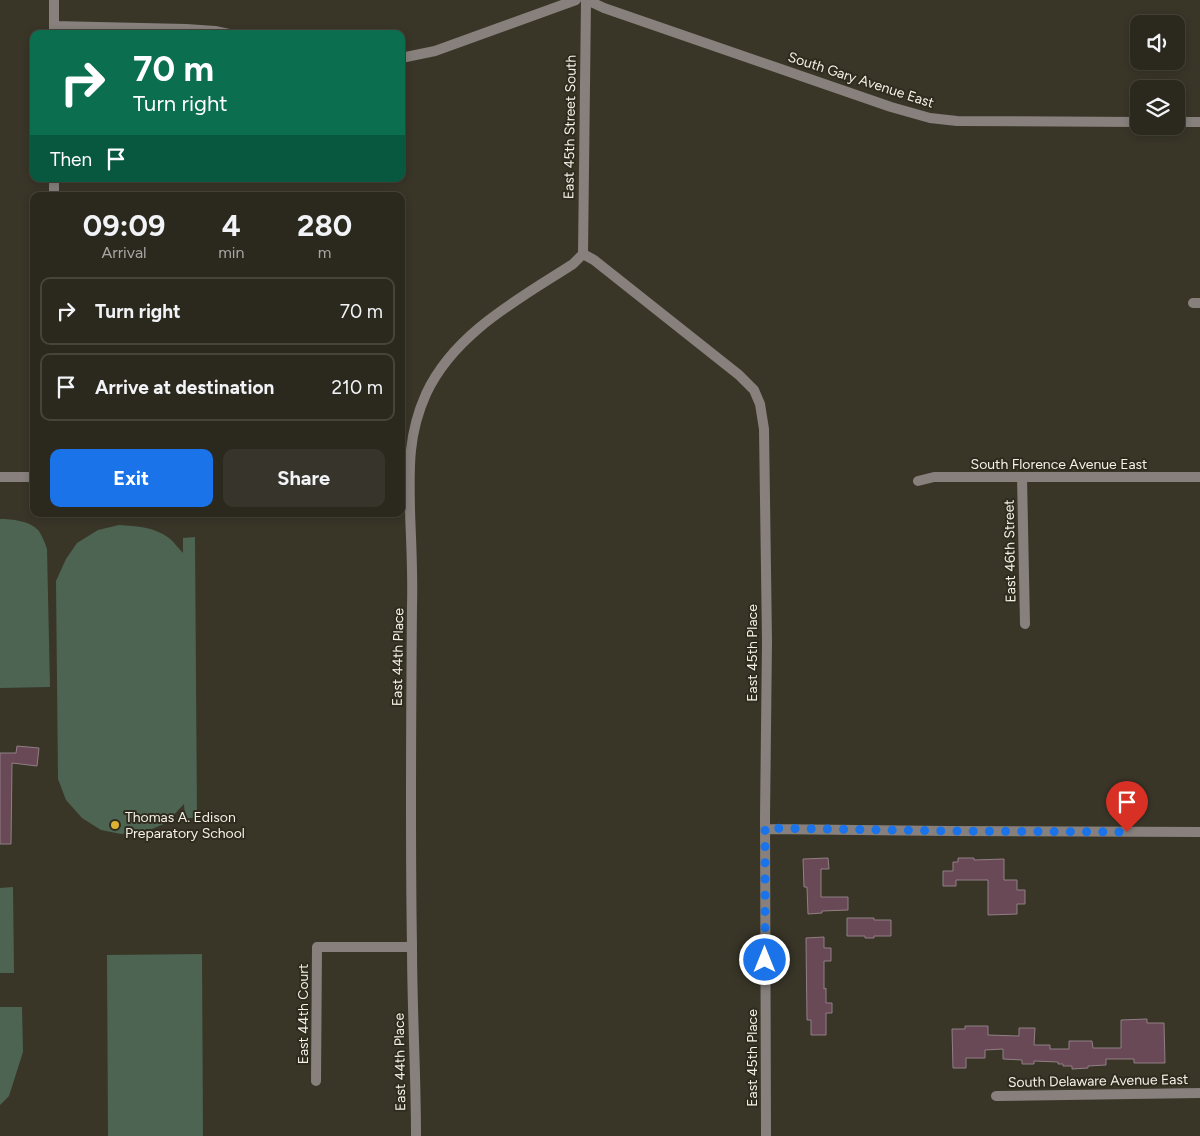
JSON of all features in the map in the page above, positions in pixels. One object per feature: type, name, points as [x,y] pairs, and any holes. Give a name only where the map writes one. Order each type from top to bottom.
[{"type":"street","points":[[54,0],[54,30],[200,30]]},
{"type":"street","points":[[405,57],[435,51],[576,0]]},
{"type":"street","name":"South Gary Avenue East","points":[[586,0],[604,8],[892,107],[930,118],[957,121],[1130,122]]},
{"type":"street","name":"East 45th Street South","points":[[583,254],[586,0]]},
{"type":"street","points":[[1185,122],[1200,122]]},
{"type":"street","name":"East 44th Place","points":[[416,1136],[412,947],[412,602],[405,476],[412,438],[417,418],[427,393],[438,373],[467,338],[487,321],[573,264],[583,254]]},
{"type":"street","name":"East 45th Place","points":[[583,254],[594,260],[739,375],[754,390],[760,404],[764,429],[767,642],[765,828],[766,1136]]},
{"type":"street","points":[[0,477],[30,478]]},
{"type":"street","name":"South Florence Avenue East","points":[[918,481],[934,477],[1200,477]]},
{"type":"street","name":"East 46th Street","points":[[1022,477],[1025,624]]},
{"type":"street","points":[[765,828],[1200,832]]},
{"type":"street","name":"East 44th Court","points":[[316,1081],[317,947],[412,947]]},
{"type":"street","name":"South Delaware Avenue East","points":[[996,1096],[1200,1093]]},
{"type":"green space","points":[[0,519],[20,521],[35,527],[41,534],[47,549],[50,687],[0,688]]},
{"type":"green space","points":[[119,525],[157,531],[169,538],[183,553],[183,538],[195,537],[197,818],[185,818],[184,804],[166,823],[145,832],[121,834],[101,830],[82,818],[66,800],[58,779],[56,581],[66,559],[77,543],[98,530]]},
{"type":"green space","points":[[13,887],[14,973],[0,973],[0,888]]},
{"type":"green space","points":[[202,954],[203,1136],[108,1136],[107,955]]},
{"type":"green space","points":[[0,1007],[22,1007],[23,1052],[9,1096],[0,1105]]},
{"type":"building","points":[[17,746],[39,748],[37,766],[12,763],[11,844],[0,844],[0,753],[16,753]]},
{"type":"building","points":[[828,858],[829,869],[821,869],[821,897],[848,897],[848,910],[822,911],[822,913],[808,914],[807,887],[804,887],[803,859]]},
{"type":"building","points":[[958,858],[974,858],[974,860],[1004,859],[1004,880],[1017,880],[1017,890],[1025,890],[1025,904],[1017,904],[1017,914],[988,915],[988,880],[956,880],[956,886],[943,886],[943,871],[953,871],[953,862],[958,862]]},
{"type":"building","points":[[847,918],[891,920],[891,936],[865,938],[865,936],[847,936]]},
{"type":"building","points":[[824,937],[824,948],[831,948],[831,961],[824,961],[824,989],[826,988],[826,1003],[832,1003],[832,1013],[826,1013],[826,1035],[811,1035],[811,1020],[807,1020],[806,938]]},
{"type":"building","points":[[1147,1019],[1147,1023],[1164,1023],[1165,1063],[1134,1063],[1134,1059],[1106,1059],[1106,1065],[1072,1069],[1072,1066],[1063,1066],[1063,1064],[1058,1064],[1058,1062],[1034,1061],[1034,1064],[1022,1064],[1022,1060],[1003,1059],[1003,1049],[985,1050],[985,1058],[966,1058],[966,1068],[953,1068],[952,1029],[965,1029],[965,1026],[988,1026],[988,1035],[1019,1036],[1019,1028],[1035,1028],[1034,1045],[1050,1045],[1050,1049],[1069,1049],[1069,1041],[1092,1041],[1093,1048],[1121,1048],[1121,1020]]},
{"type":"place","name":"Thomas A. Edison Preparatory School","points":[[115,825]]},
{"type":"route","points":[[765,960],[765,828],[1127,832]]}]
